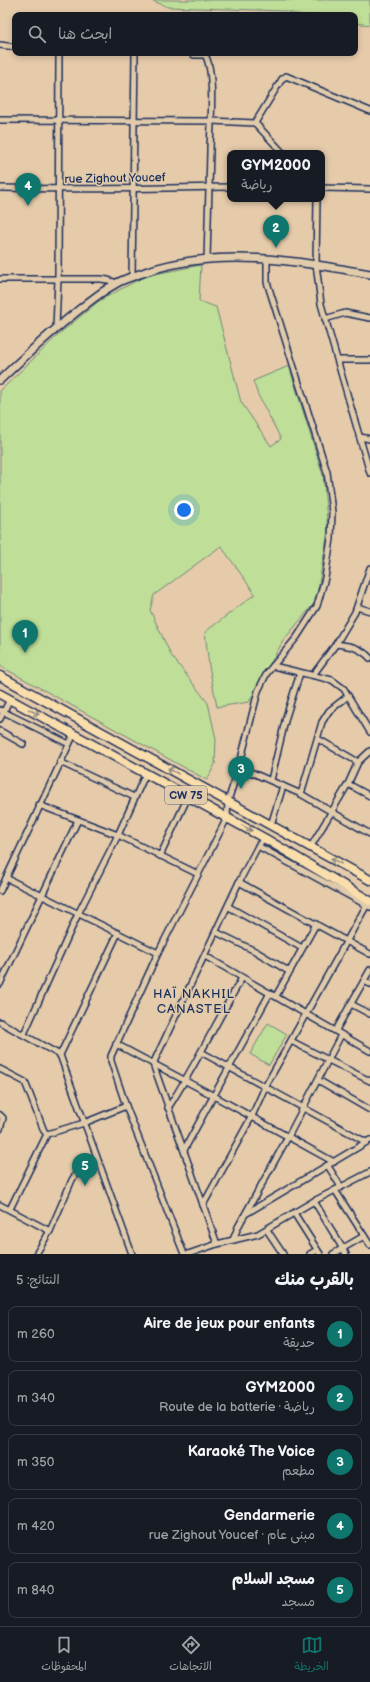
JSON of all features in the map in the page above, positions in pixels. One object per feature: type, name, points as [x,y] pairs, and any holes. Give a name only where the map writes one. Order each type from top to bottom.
[{"type":"main road","points":[[0,380],[56,328],[117,283],[183,262],[207,259],[244,258],[316,264],[370,274]]},
{"type":"main road","points":[[0,676],[370,880]]},
{"type":"main road","name":"CW 75","points":[[0,694],[264,838],[369,904]]},
{"type":"street","points":[[0,45],[12,47]]},
{"type":"street","points":[[56,328],[58,278],[57,190],[59,56]]},
{"type":"street","points":[[132,277],[135,56]]},
{"type":"street","points":[[206,56],[209,62],[210,121],[207,259]]},
{"type":"street","points":[[255,124],[282,79],[286,76],[370,111]]},
{"type":"street","points":[[0,120],[210,121],[255,124],[281,150]]},
{"type":"street","name":"rue Zighout Youcef","points":[[0,188],[57,190],[133,187],[227,187]]},
{"type":"street","points":[[325,188],[370,189]]},
{"type":"street","points":[[317,202],[316,264],[318,290],[370,473]]},
{"type":"street","points":[[184,1254],[126,1106],[111,1061],[112,1052],[158,953],[227,818],[228,801],[239,767],[258,691],[272,666],[312,615],[321,595],[331,539],[332,512],[327,472],[267,282],[267,260]]},
{"type":"street","points":[[0,279],[58,278],[108,280],[117,283]]},
{"type":"street","points":[[325,319],[345,313],[370,318]]},
{"type":"street","points":[[338,360],[370,360]]},
{"type":"street","points":[[360,438],[370,440]]},
{"type":"street","points":[[313,676],[336,644],[357,606],[370,568]]},
{"type":"street","points":[[357,606],[370,611]]},
{"type":"street","points":[[336,644],[355,647],[364,652],[370,658]]},
{"type":"street","points":[[272,666],[332,680],[344,689],[370,732]]},
{"type":"street","points":[[270,780],[286,717],[300,673]]},
{"type":"street","points":[[301,794],[322,722],[329,711],[348,696]]},
{"type":"street","points":[[0,719],[2,711],[10,699]]},
{"type":"street","points":[[2,711],[69,744]]},
{"type":"street","points":[[0,731],[23,744]]},
{"type":"street","points":[[0,890],[74,734]]},
{"type":"street","points":[[318,739],[358,762]]},
{"type":"street","points":[[310,848],[348,784],[358,762],[370,751]]},
{"type":"street","points":[[60,762],[134,796]]},
{"type":"street","points":[[239,767],[301,794],[370,834]]},
{"type":"street","points":[[24,1034],[78,914],[118,835],[134,796],[146,773]]},
{"type":"street","points":[[348,784],[370,796]]},
{"type":"street","points":[[271,826],[283,786]]},
{"type":"street","points":[[160,856],[188,796]]},
{"type":"street","points":[[39,805],[118,835],[198,874]]},
{"type":"street","points":[[0,984],[78,820]]},
{"type":"street","points":[[217,1244],[153,1064],[206,956],[239,882],[258,846],[264,838]]},
{"type":"street","points":[[203,1205],[252,1116],[265,1087],[307,1014],[346,941],[369,904],[258,846]]},
{"type":"street","points":[[6,878],[158,953]]},
{"type":"street","points":[[239,882],[370,954]]},
{"type":"street","points":[[229,906],[302,948]]},
{"type":"street","points":[[276,996],[316,924]]},
{"type":"street","points":[[216,932],[255,951],[290,972]]},
{"type":"street","points":[[60,1055],[118,933]]},
{"type":"street","points":[[206,956],[370,1051]]},
{"type":"street","points":[[336,1030],[370,970]]},
{"type":"street","points":[[168,1108],[186,1080],[215,1024],[242,978]]},
{"type":"street","points":[[364,981],[370,984]]},
{"type":"street","points":[[184,1150],[270,993]]},
{"type":"street","points":[[351,1004],[370,1014]]},
{"type":"street","points":[[0,1022],[60,1055],[132,1254]]},
{"type":"street","points":[[233,1240],[238,1227],[288,1137],[341,1035]]},
{"type":"street","points":[[291,1041],[370,1081]]},
{"type":"street","points":[[116,1044],[186,1080],[334,1162]]},
{"type":"street","points":[[201,1052],[368,1141]]},
{"type":"street","points":[[0,1068],[25,1082],[44,1131],[47,1134]]},
{"type":"street","points":[[318,1080],[370,1110]]},
{"type":"street","points":[[10,1209],[47,1134],[84,1123],[126,1106]]},
{"type":"street","points":[[0,1114],[3,1118],[0,1129]]},
{"type":"street","points":[[246,1213],[328,1166],[368,1141]]},
{"type":"street","points":[[36,1254],[50,1230],[75,1176],[85,1167],[99,1163]]},
{"type":"street","points":[[328,1166],[338,1189],[370,1245]]},
{"type":"street","points":[[188,1254],[217,1244],[258,1234],[267,1230],[314,1201],[370,1172]]},
{"type":"street","points":[[314,1201],[346,1254]]},
{"type":"street","points":[[0,1205],[50,1230]]},
{"type":"street","points":[[294,1213],[318,1252],[310,1254]]},
{"type":"street","points":[[267,1230],[283,1254]]},
{"type":"street","points":[[333,1254],[364,1236]]},
{"type":"green space","points":[[151,0],[370,0],[370,25],[358,23],[358,12],[288,12],[168,7]]},
{"type":"green space","points":[[201,265],[199,301],[216,307],[241,402],[271,446],[281,439],[258,395],[253,381],[289,366],[323,475],[328,531],[316,601],[283,641],[249,702],[217,707],[209,666],[205,632],[255,594],[221,546],[154,595],[150,610],[171,655],[208,703],[216,739],[215,764],[207,780],[0,666],[0,391],[59,334],[99,301],[145,276]]},
{"type":"green space","points":[[268,1023],[287,1034],[269,1065],[250,1054]]},
{"type":"place","name":"Gendarmerie","points":[[28,206]]},
{"type":"place","name":"GYM2000","points":[[276,248]]},
{"type":"place","name":"Aire de jeux pour enfants","points":[[25,653]]},
{"type":"place","name":"Karaoké The Voice","points":[[241,789]]},
{"type":"place","name":"مسجد السلام","points":[[85,1186]]},
{"type":"district","name":"HAÏ NAKHIL CANASTEL","points":[[194,1000]]}]
